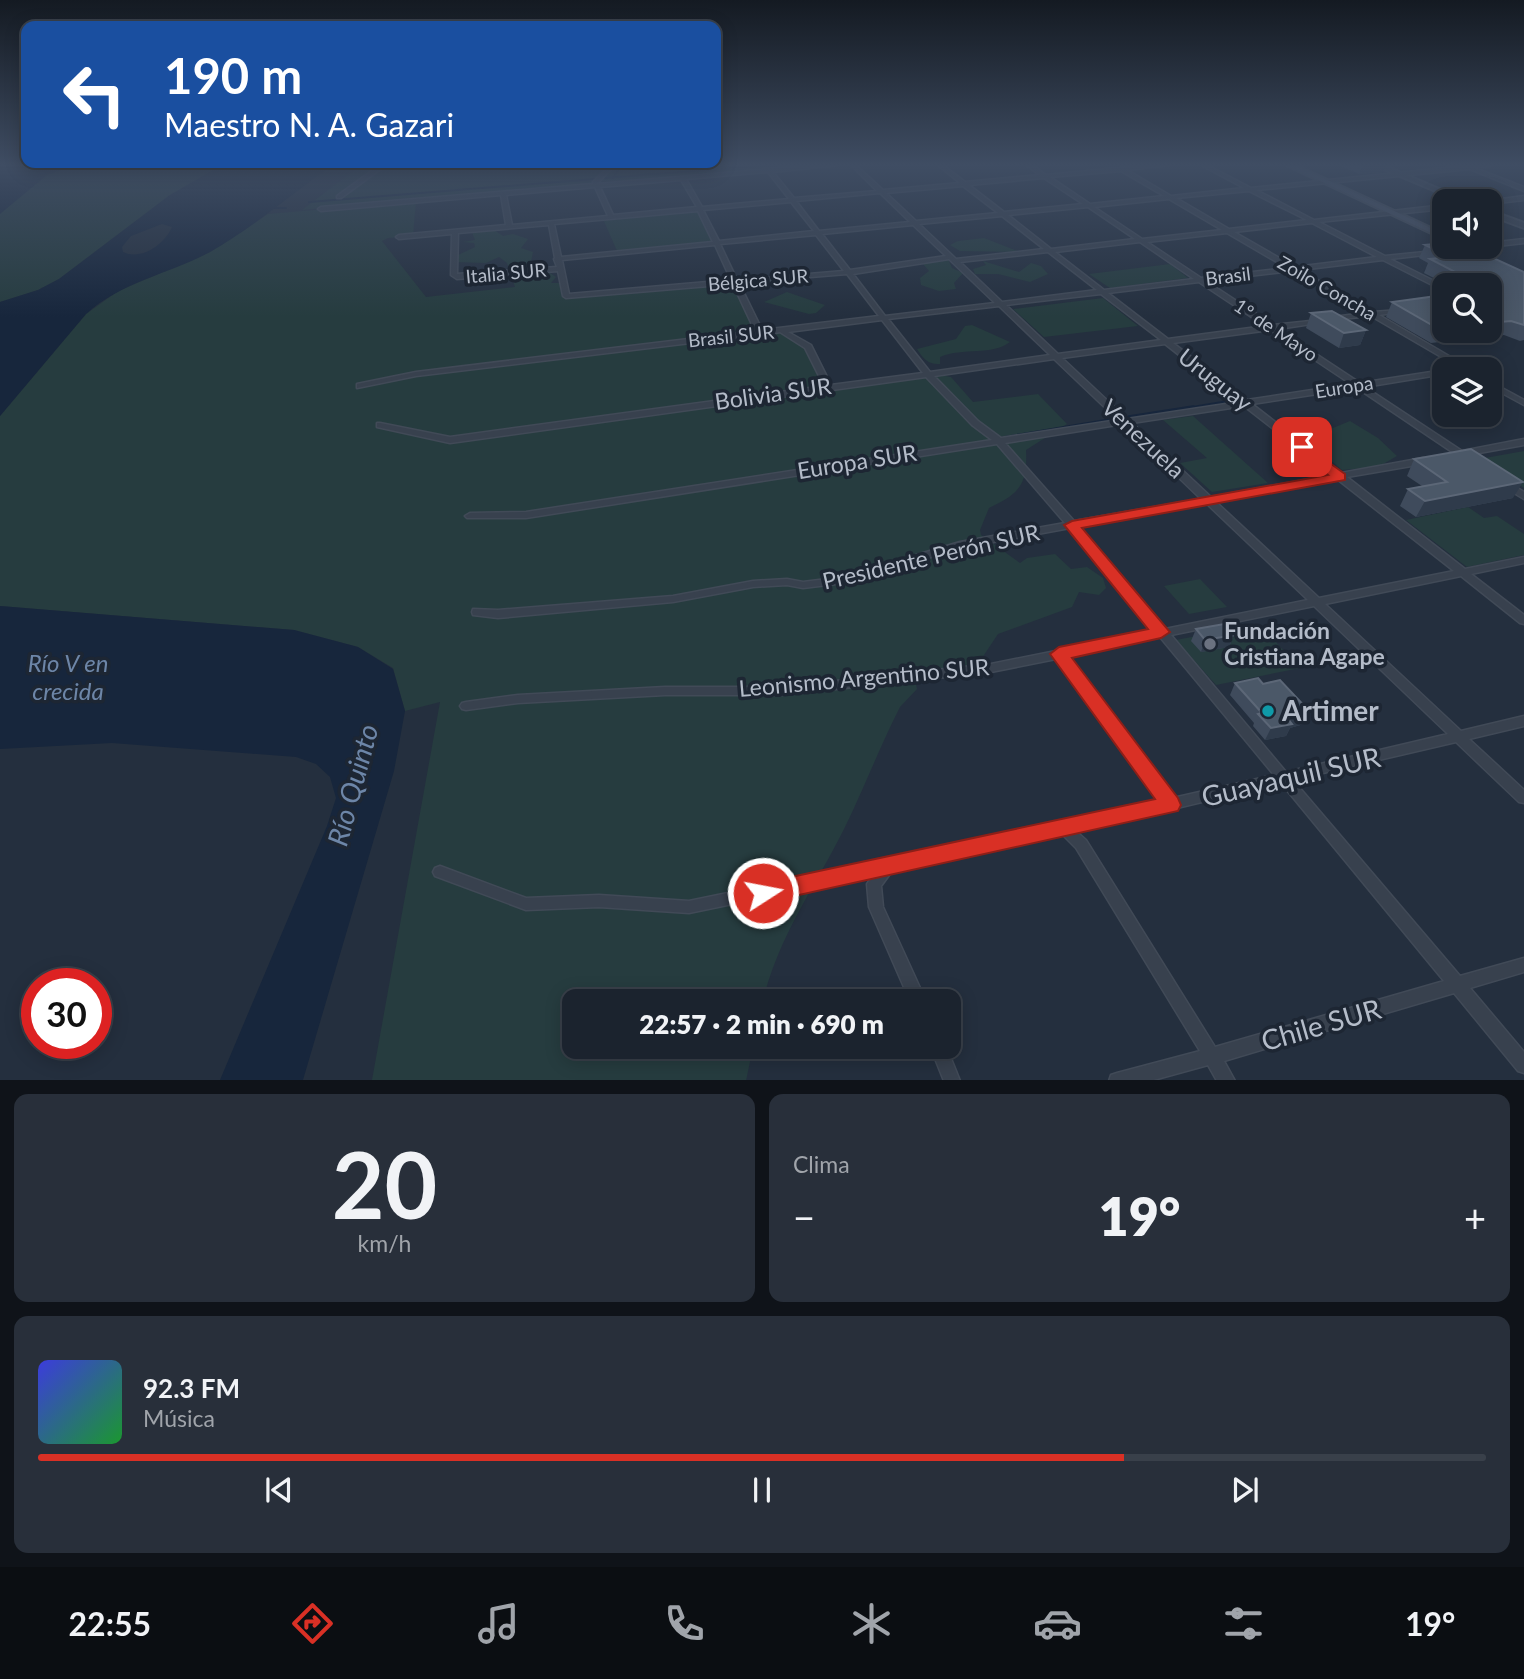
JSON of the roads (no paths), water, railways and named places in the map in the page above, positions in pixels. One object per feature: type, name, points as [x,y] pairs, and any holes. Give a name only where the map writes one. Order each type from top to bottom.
[{"type":"main road","points":[[1397,215],[1432,231]]},
{"type":"street","points":[[507,215],[509,226]]},
{"type":"street","points":[[399,237],[618,215]]},
{"type":"street","points":[[704,215],[733,282],[760,334]]},
{"type":"street","points":[[805,215],[928,373],[975,423],[998,440],[1072,525],[1524,1065]]},
{"type":"street","name":"Venezuela","points":[[906,215],[1524,798]]},
{"type":"street","name":"Italia SUR","points":[[557,259],[999,215]]},
{"type":"street","name":"Uruguay","points":[[1004,215],[1524,620]]},
{"type":"street","name":"1º de Mayo","points":[[1102,215],[1480,467]]},
{"type":"street","name":"Zoilo Concha","points":[[1201,215],[1445,357]]},
{"type":"street","points":[[1299,215],[1432,283]]},
{"type":"street","name":"Bélgica SUR","points":[[559,269],[566,296],[851,272],[1367,215]]},
{"type":"street","points":[[1502,217],[1524,226]]},
{"type":"street","points":[[551,222],[559,269]]},
{"type":"street","name":"Italia SUR","points":[[455,231],[454,275],[464,278],[559,269]]},
{"type":"street","points":[[1502,244],[1524,241]]},
{"type":"street","name":"Brasil","points":[[1103,292],[1432,252]]},
{"type":"street","name":"Brasil SUR","points":[[360,386],[416,374],[1103,292]]},
{"type":"street","name":"Bolivia SUR","points":[[380,425],[450,440],[1406,310]]},
{"type":"street","points":[[782,331],[808,347],[828,387]]},
{"type":"street","name":"Europa","points":[[1245,402],[1432,374]]},
{"type":"street","points":[[1502,390],[1524,403]]},
{"type":"street","name":"Europa SUR","points":[[470,516],[526,515],[1245,402]]},
{"type":"street","points":[[1448,456],[1524,442]]},
{"type":"street","name":"Presidente Perón SUR","points":[[477,612],[498,614],[673,599],[753,584],[788,582],[803,585],[844,580],[960,545],[1434,459]]},
{"type":"street","points":[[1502,481],[1524,496]]},
{"type":"street","name":"Leonismo Argentino SUR","points":[[466,706],[518,699],[665,691],[781,691],[846,681],[926,677],[1059,654],[1524,561]]},
{"type":"street","points":[[1059,654],[1171,805]]},
{"type":"street","name":"Guayaquil SUR","points":[[440,872],[526,904],[599,901],[690,907],[888,867],[1285,780],[1524,721]]},
{"type":"street","points":[[1065,829],[1081,844],[1227,1080]]},
{"type":"street","points":[[888,867],[874,884],[876,907],[913,989]]},
{"type":"street","name":"Chile SUR","points":[[1117,1080],[1212,1056],[1524,965]]},
{"type":"street","points":[[943,1059],[952,1080]]},
{"type":"water","points":[[143,215],[265,215],[210,252],[130,286],[100,303],[86,314],[0,416],[0,302],[38,290],[59,279]],"holes":[[[162,224],[172,227],[158,245],[145,253],[123,252],[122,247],[131,236]]]},
{"type":"water","name":"Río V en crecida","points":[[0,606],[294,630],[358,647],[393,669],[405,711],[394,771],[303,1080],[220,1080],[327,826],[336,798],[330,777],[316,764],[296,757],[112,743],[0,749]]},
{"type":"waterway","points":[[1182,409],[1230,401]]},
{"type":"waterway","points":[[1129,417],[1193,407]]},
{"type":"waterway","points":[[1003,438],[1110,420]]},
{"type":"place","name":"Fundación Cristiana Agape","points":[[1210,644]]},
{"type":"place","name":"Artimer","points":[[1268,711]]},
{"type":"water label","name":"Río Quinto","points":[[353,785]]}]
